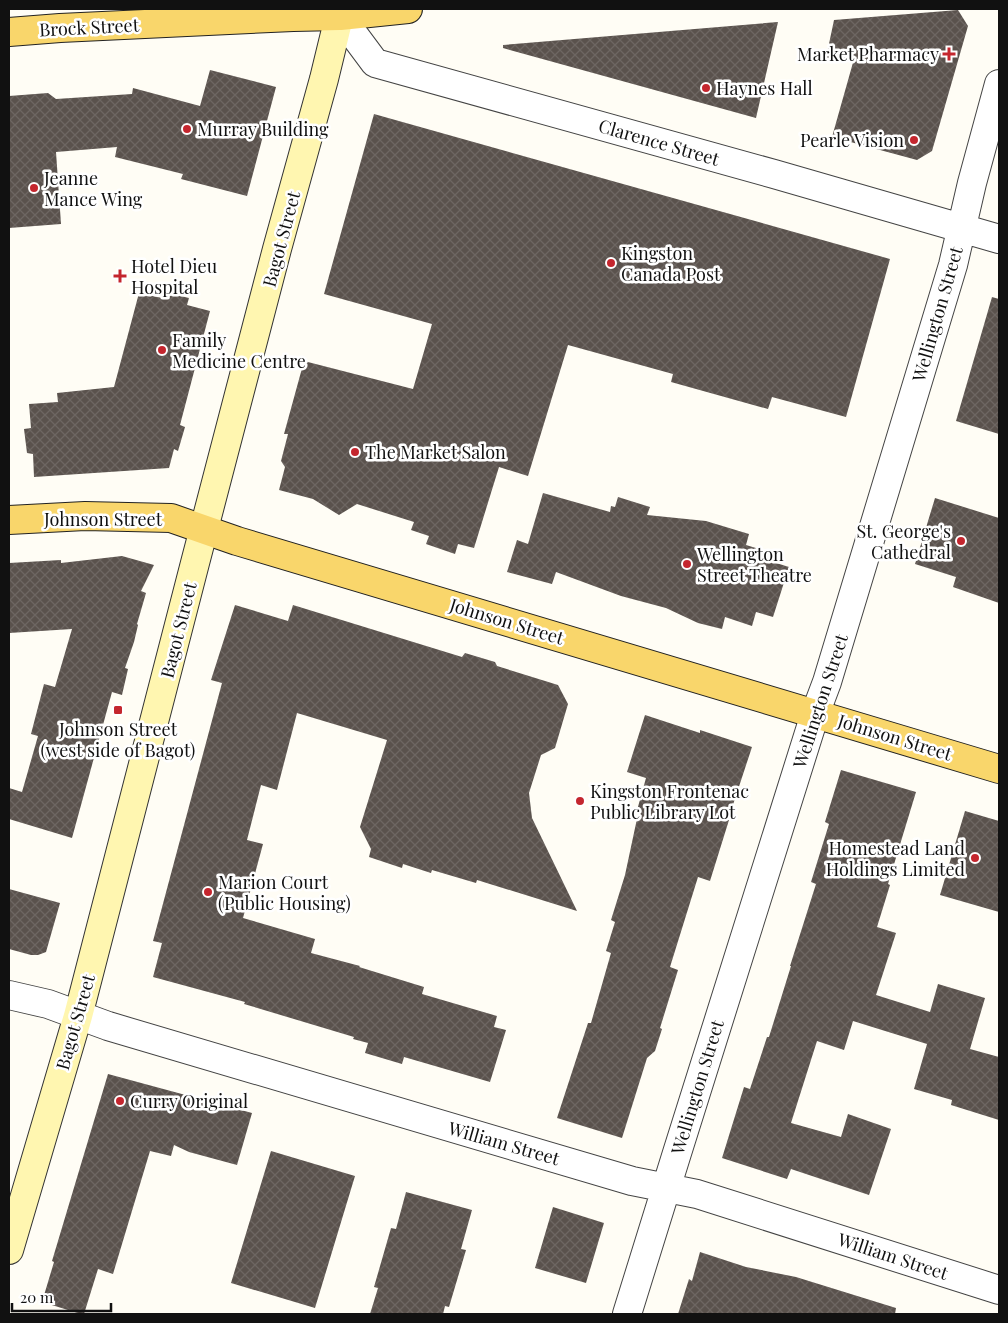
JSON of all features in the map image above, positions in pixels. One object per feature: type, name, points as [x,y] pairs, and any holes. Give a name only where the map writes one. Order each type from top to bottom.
[{"type":"main road","name":"Brock Street","points":[[9,32],[408,9]]},
{"type":"main road","name":"Bagot Street","points":[[9,1250],[78,1016],[340,13]]},
{"type":"main road","name":"Johnson Street","points":[[9,520],[85,516],[171,518],[246,544],[999,769]]},
{"type":"street","name":"Clarence Street","points":[[340,13],[375,63],[999,239]]},
{"type":"street","name":"Wellington Street","points":[[627,1314],[827,682],[947,283],[999,84]]},
{"type":"street","name":"William Street","points":[[9,995],[48,1004],[114,1028],[632,1181],[697,1194],[999,1290]]},
{"type":"building","points":[[958,10],[968,26],[932,151],[917,160],[832,137],[854,59],[826,58],[834,20]]},
{"type":"building","name":"Haynes Hall","points":[[778,22],[756,118],[503,48],[503,45]]},
{"type":"building","points":[[210,70],[276,87],[247,196],[181,179],[183,174],[115,157],[117,147],[56,152],[61,224],[9,228],[9,96],[48,93],[56,99],[132,94],[133,88],[200,106]]},
{"type":"building","name":"Kingston Canada Post","points":[[374,114],[890,259],[846,417],[772,397],[768,409],[671,382],[673,374],[568,345],[528,476],[499,467],[474,548],[458,544],[455,554],[426,544],[429,536],[411,530],[414,522],[357,504],[339,515],[313,499],[279,490],[285,467],[281,461],[288,434],[284,434],[304,361],[413,389],[432,324],[324,294]]},
{"type":"building","name":"Family Medicine Centre","points":[[164,292],[189,298],[187,305],[210,311],[180,425],[185,427],[178,451],[174,449],[169,468],[34,477],[33,454],[27,453],[24,429],[31,428],[29,404],[58,402],[57,393],[114,387],[139,293],[162,298]]},
{"type":"building","points":[[992,297],[999,299],[999,434],[956,421]]},
{"type":"building","name":"Wellington Street Theatre","points":[[543,493],[610,512],[611,506],[615,507],[618,497],[650,507],[647,515],[706,521],[749,534],[746,545],[776,554],[773,562],[789,567],[773,617],[756,612],[752,626],[725,617],[722,629],[698,623],[666,608],[621,596],[556,572],[552,584],[507,572],[517,540],[528,544]]},
{"type":"building","name":"St. George's Cathedral","points":[[935,498],[999,518],[999,603],[953,587],[956,577],[915,564]]},
{"type":"building","points":[[122,556],[154,565],[141,591],[146,593],[134,642],[125,668],[128,669],[122,695],[112,692],[72,838],[9,819],[9,788],[22,792],[38,736],[31,734],[44,684],[55,687],[72,629],[9,633],[9,563],[61,560],[61,563]]},
{"type":"building","points":[[235,605],[288,621],[293,605],[462,657],[465,653],[495,662],[497,666],[558,685],[568,704],[555,748],[541,755],[529,793],[532,818],[577,911],[477,880],[476,883],[432,870],[431,873],[403,864],[402,868],[369,857],[371,849],[360,827],[387,740],[297,713],[277,790],[261,785],[247,840],[263,844],[243,918],[315,939],[311,953],[360,966],[424,987],[422,994],[497,1016],[494,1027],[506,1030],[490,1082],[404,1057],[402,1064],[365,1053],[368,1043],[353,1039],[354,1037],[244,1004],[245,1002],[153,977],[162,943],[153,941],[222,683],[211,680]]},
{"type":"building","points":[[645,715],[752,747],[710,881],[698,877],[670,967],[678,970],[660,1028],[662,1029],[655,1051],[647,1058],[622,1138],[557,1118],[588,1023],[591,1023],[611,953],[606,951],[615,922],[611,920],[625,875],[638,814],[636,814],[646,778],[627,772]]},
{"type":"building","points":[[841,770],[916,792],[877,927],[896,933],[876,995],[930,1012],[938,984],[985,998],[970,1049],[999,1057],[999,1120],[951,1105],[952,1100],[914,1089],[927,1044],[853,1021],[844,1050],[817,1041],[791,1123],[841,1137],[848,1114],[891,1129],[869,1195],[791,1169],[787,1179],[722,1158],[744,1087],[750,1089],[767,1037],[769,1037],[791,966],[816,884],[811,882],[829,824],[825,822]]},
{"type":"building","name":"Homestead Land Holdings Limited","points":[[965,811],[999,821],[999,912],[940,895]]},
{"type":"building","points":[[9,889],[60,903],[46,952],[31,955],[9,949]]},
{"type":"building","points":[[108,1074],[252,1113],[237,1165],[189,1152],[174,1145],[171,1156],[150,1151],[113,1274],[98,1269],[84,1314],[81,1314],[42,1302],[54,1262],[52,1261]]},
{"type":"building","points":[[271,1151],[355,1176],[315,1308],[231,1283]]},
{"type":"building","points":[[406,1192],[472,1210],[461,1249],[466,1250],[449,1307],[445,1306],[443,1314],[370,1314],[378,1288],[374,1287],[391,1228],[396,1229]]},
{"type":"building","points":[[553,1207],[604,1223],[586,1283],[535,1268]]},
{"type":"building","points":[[700,1252],[746,1267],[796,1277],[896,1308],[895,1314],[678,1314],[689,1279],[692,1281]]},
{"type":"place","name":"Market Pharmacy","points":[[949,54]]},
{"type":"place","name":"Haynes Hall","points":[[706,88]]},
{"type":"place","name":"Murray Building","points":[[187,129]]},
{"type":"place","name":"Pearle Vision","points":[[914,140]]},
{"type":"place","name":"Jeanne Mance Wing","points":[[34,188]]},
{"type":"place","name":"Kingston Canada Post","points":[[611,263]]},
{"type":"place","name":"Hotel Dieu Hospital","points":[[120,276]]},
{"type":"place","name":"Family Medicine Centre","points":[[162,350]]},
{"type":"place","name":"The Market Salon","points":[[355,452]]},
{"type":"place","name":"St. George's Cathedral","points":[[961,541]]},
{"type":"place","name":"Wellington Street Theatre","points":[[687,564]]},
{"type":"place","name":"Johnson Street (west side of Bagot)","points":[[118,710]]},
{"type":"place","name":"Kingston Frontenac Public Library Lot","points":[[580,801]]},
{"type":"place","name":"Homestead Land Holdings Limited","points":[[975,858]]},
{"type":"place","name":"Marion Court (Public Housing)","points":[[208,892]]},
{"type":"place","name":"Curry Original","points":[[120,1101]]}]
